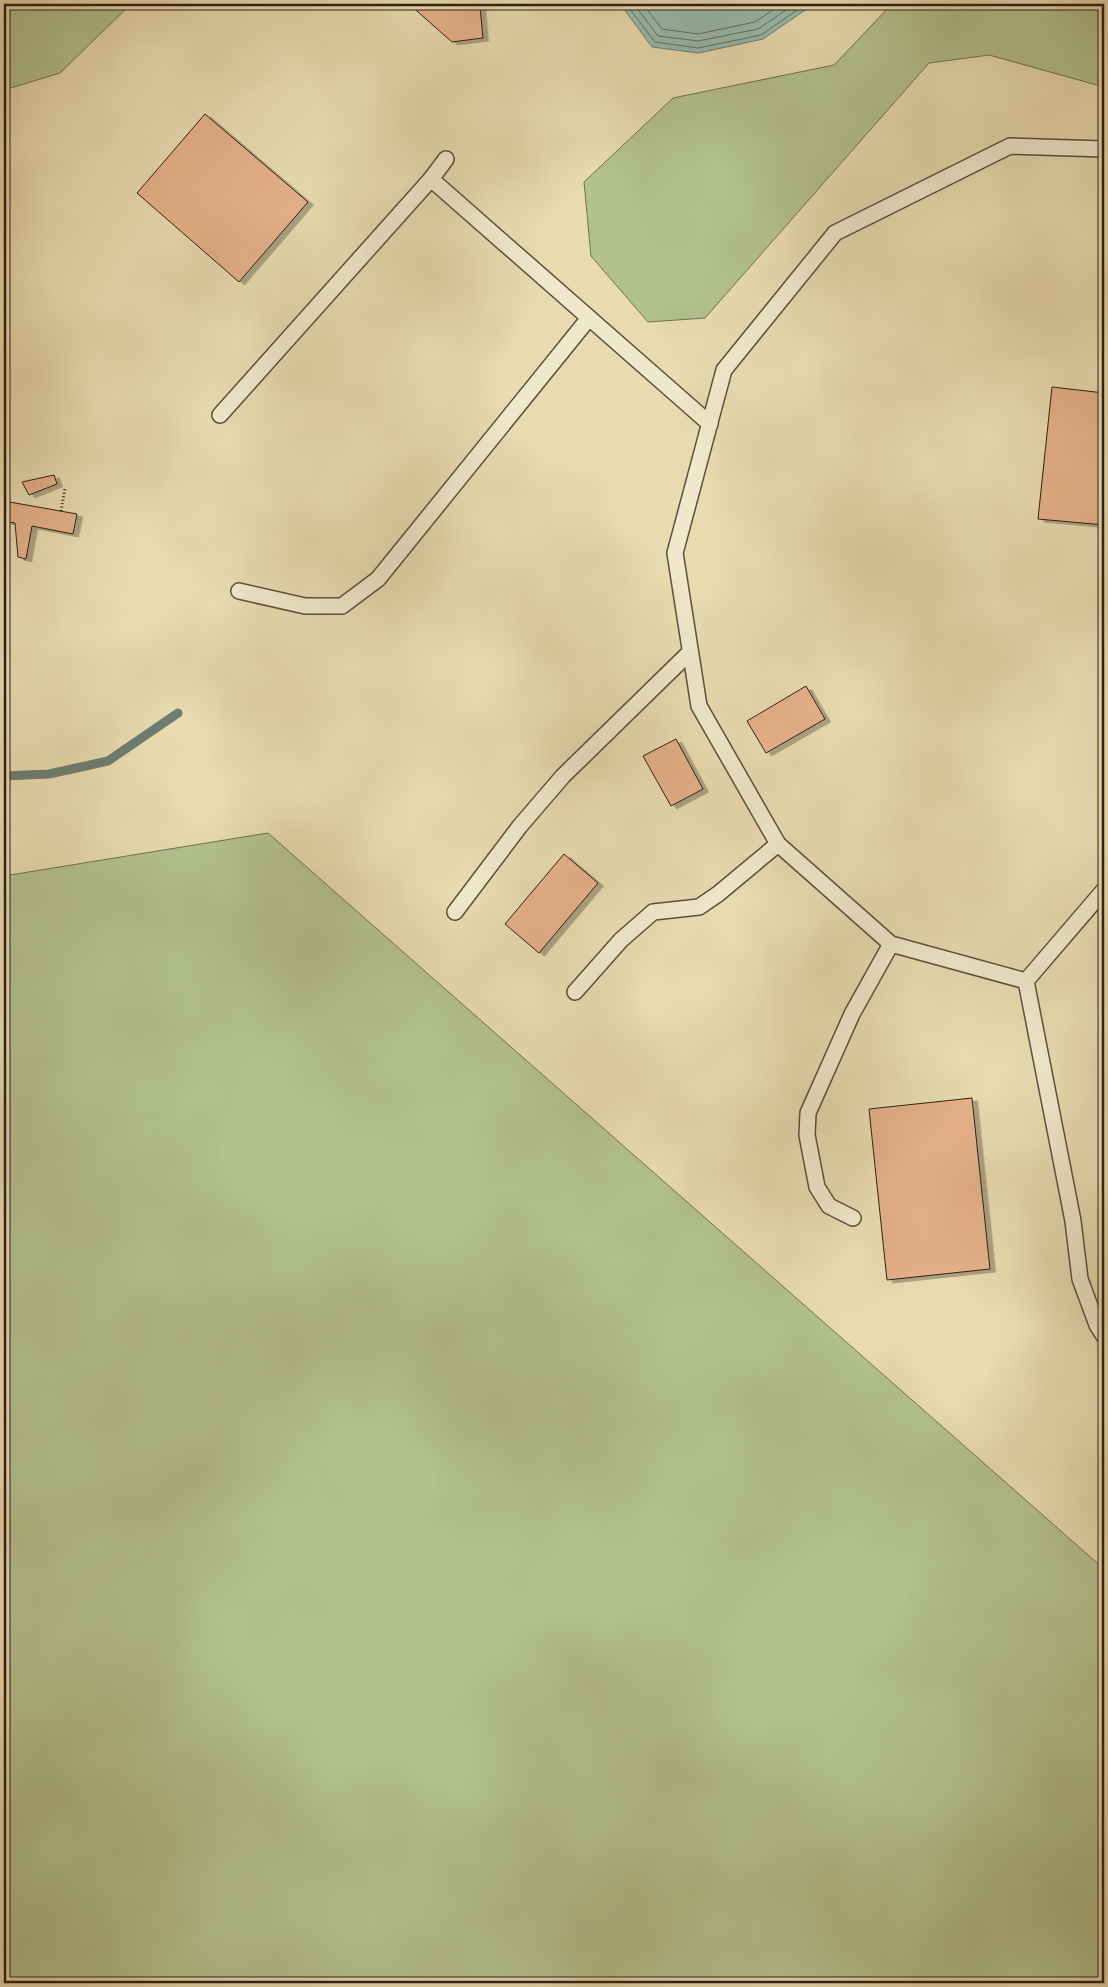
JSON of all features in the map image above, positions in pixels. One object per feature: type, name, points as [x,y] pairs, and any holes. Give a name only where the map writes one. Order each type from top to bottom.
[{"type":"lane","points":[[1026,981],[891,944],[778,844],[699,706],[675,553],[724,370],[835,233],[1010,146],[1104,148]]},
{"type":"lane","points":[[220,415],[431,179],[446,159]]},
{"type":"lane","points":[[431,179],[710,424]]},
{"type":"lane","points":[[239,591],[305,606],[342,606],[378,579],[589,318]]},
{"type":"lane","points":[[454,912],[520,826],[564,776],[690,652]]},
{"type":"lane","points":[[575,992],[621,940],[653,912],[700,907],[778,844]]},
{"type":"lane","points":[[1026,981],[1104,890]]},
{"type":"lane","points":[[853,1218],[829,1206],[817,1187],[807,1135],[808,1113],[852,1014],[891,944]]},
{"type":"lane","points":[[1026,981],[1073,1220],[1080,1279],[1097,1325],[1104,1336]]},
{"type":"path","points":[[61,511],[65,488]]},
{"type":"green space","points":[[4,4],[131,4],[60,73],[4,90]]},
{"type":"green space","points":[[892,4],[1104,4],[1104,87],[989,55],[929,63],[705,318],[648,322],[591,256],[584,182],[673,98],[834,65]]},
{"type":"green space","points":[[268,833],[1104,1569],[1104,1983],[4,1983],[4,876]]},
{"type":"water","points":[[620,4],[814,4],[763,39],[699,53],[652,47]]},
{"type":"building","points":[[409,4],[476,4],[480,7],[483,38],[452,42]]},
{"type":"building","points":[[205,114],[308,202],[239,282],[137,193]]},
{"type":"building","points":[[1052,387],[1104,393],[1104,525],[1038,519]]},
{"type":"building","points":[[54,475],[57,484],[29,495],[22,482]]},
{"type":"building","points":[[4,501],[77,514],[73,534],[32,526],[26,559],[18,557],[15,523],[4,521]]},
{"type":"building","points":[[806,686],[825,719],[766,753],[747,721]]},
{"type":"building","points":[[676,739],[703,789],[671,806],[643,756]]},
{"type":"building","points":[[564,854],[598,883],[539,953],[505,924]]},
{"type":"building","points":[[972,1098],[990,1269],[887,1280],[869,1109]]},
{"type":"waterway","points":[[4,776],[49,774],[108,761],[178,713]]}]
